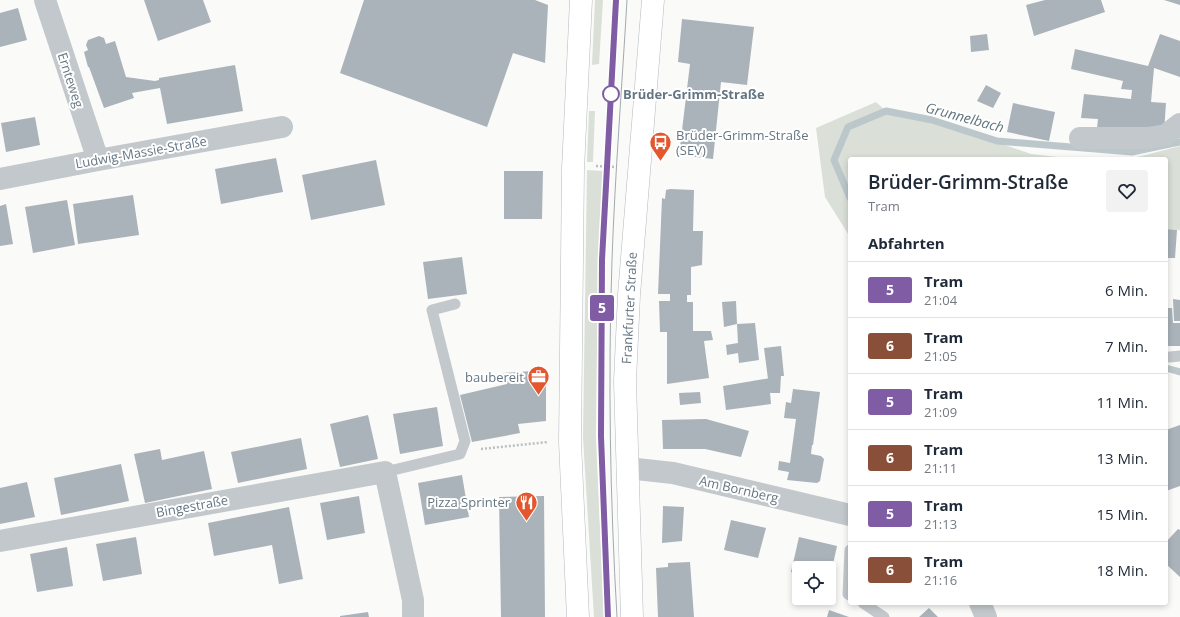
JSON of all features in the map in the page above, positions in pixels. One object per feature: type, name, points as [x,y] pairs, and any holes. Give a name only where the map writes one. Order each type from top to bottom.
[{"type":"main road","points":[[578,617],[570,442],[574,164],[581,0]]},
{"type":"main road","name":"Frankfurter Straße","points":[[632,617],[625,381],[628,295],[653,0]]},
{"type":"street","name":"Ernteweg","points":[[45,0],[98,160]]},
{"type":"street","points":[[1080,138],[1148,138],[1166,135],[1180,124]]},
{"type":"street","name":"Ludwig-Massie-Straße","points":[[0,179],[282,127]]},
{"type":"street","name":"Am Bornberg","points":[[627,468],[673,473],[848,514]]},
{"type":"street","points":[[385,472],[413,600],[412,617]]},
{"type":"street","name":"Bingestraße","points":[[0,541],[385,472]]},
{"type":"street","points":[[981,605],[986,617]]},
{"type":"lane","points":[[385,472],[460,454],[465,441],[432,310],[455,304]]},
{"type":"lane","points":[[865,605],[884,617]]},
{"type":"path","points":[[574,164],[639,168]]},
{"type":"path","points":[[481,449],[543,442]]},
{"type":"shaded area","points":[[595,0],[603,0],[599,64],[592,65]]},
{"type":"shaded area","points":[[876,102],[886,111],[932,120],[1031,154],[1058,157],[848,157],[848,234],[825,197],[816,128]]},
{"type":"shaded area","points":[[589,111],[595,111],[593,162],[587,162]]},
{"type":"shaded area","points":[[1180,146],[1180,230],[1168,229],[1168,157],[1138,157]]},
{"type":"shaded area","points":[[587,170],[603,171],[598,260],[596,438],[604,617],[594,617],[583,438]]},
{"type":"building","points":[[144,0],[203,0],[211,22],[158,41]]},
{"type":"building","points":[[364,0],[535,0],[548,5],[545,63],[513,53],[487,127],[340,73]]},
{"type":"building","points":[[1045,0],[1101,0],[1105,12],[1034,36],[1026,5]]},
{"type":"building","points":[[1164,0],[1180,0],[1180,5]]},
{"type":"building","points":[[18,8],[27,40],[0,47],[0,13]]},
{"type":"building","points":[[682,19],[754,27],[747,85],[721,82],[713,159],[679,155],[690,64],[678,62]]},
{"type":"building","points":[[987,34],[989,50],[971,52],[970,36]]},
{"type":"building","points":[[1160,34],[1180,41],[1180,77],[1154,68],[1151,102],[1166,103],[1164,132],[1097,128],[1098,119],[1081,118],[1084,94],[1131,99],[1132,90],[1121,89],[1123,81],[1071,69],[1075,49],[1148,66]]},
{"type":"building","points":[[99,36],[104,38],[106,44],[115,41],[126,77],[155,81],[159,80],[159,78],[235,65],[243,111],[167,124],[160,88],[132,93],[134,98],[104,108],[88,67],[84,52],[88,50],[86,45],[88,40]]},
{"type":"building","points":[[986,85],[1001,93],[993,108],[977,101]]},
{"type":"building","points":[[1013,103],[1055,112],[1049,141],[1007,132]]},
{"type":"building","points":[[35,117],[40,145],[6,152],[1,123]]},
{"type":"building","points":[[276,158],[283,192],[221,204],[215,169]]},
{"type":"building","points":[[376,160],[385,205],[311,220],[302,175]]},
{"type":"building","points":[[504,171],[543,171],[542,219],[504,219]]},
{"type":"building","points":[[666,190],[694,190],[693,231],[703,231],[702,265],[691,267],[691,295],[687,295],[687,302],[693,302],[693,331],[711,331],[713,340],[704,341],[709,378],[667,384],[667,332],[660,332],[659,301],[670,301],[670,294],[658,294],[662,198],[665,199]]},
{"type":"building","points":[[133,195],[139,235],[78,244],[73,204]]},
{"type":"building","points":[[67,200],[75,245],[33,253],[25,207]]},
{"type":"building","points":[[6,204],[13,244],[0,246],[0,206]]},
{"type":"building","points":[[1168,229],[1177,230],[1175,258],[1168,258]]},
{"type":"building","points":[[462,257],[467,294],[428,299],[423,262]]},
{"type":"building","points":[[1173,299],[1180,300],[1180,321],[1174,321]]},
{"type":"building","points":[[736,301],[737,324],[724,327],[722,302]]},
{"type":"building","points":[[1168,308],[1172,308],[1173,323],[1180,323],[1180,346],[1168,346]]},
{"type":"building","points":[[755,323],[759,360],[739,363],[738,353],[727,355],[726,345],[738,343],[737,324]]},
{"type":"building","points":[[781,346],[784,376],[781,376],[780,393],[770,393],[771,404],[726,410],[723,386],[768,378],[764,348]]},
{"type":"building","points":[[546,370],[546,421],[518,424],[520,433],[472,442],[460,395],[507,384],[503,373]]},
{"type":"building","points":[[793,389],[820,392],[811,454],[821,456],[824,459],[820,481],[817,483],[787,480],[789,472],[778,470],[779,461],[790,463],[796,419],[784,418],[786,402],[791,403]]},
{"type":"building","points":[[700,392],[701,403],[680,405],[679,393]]},
{"type":"building","points":[[437,407],[443,446],[400,454],[393,414]]},
{"type":"building","points":[[368,415],[378,459],[340,467],[330,424]]},
{"type":"building","points":[[706,419],[749,431],[741,457],[705,449],[663,449],[662,420]]},
{"type":"building","points":[[1180,425],[1180,486],[1168,490],[1168,429]]},
{"type":"building","points":[[301,438],[307,469],[238,483],[231,452]]},
{"type":"building","points":[[160,449],[162,460],[204,451],[212,489],[145,503],[134,454]]},
{"type":"building","points":[[121,464],[129,501],[61,515],[54,478]]},
{"type":"building","points":[[462,475],[469,517],[425,525],[418,483]]},
{"type":"building","points":[[27,482],[35,517],[0,524],[0,488]]},
{"type":"building","points":[[359,496],[365,533],[327,540],[320,503]]},
{"type":"building","points":[[544,496],[545,617],[501,617],[499,497]]},
{"type":"building","points":[[663,506],[684,507],[682,541],[662,543]]},
{"type":"building","points":[[289,507],[303,579],[279,584],[272,545],[214,556],[208,523]]},
{"type":"building","points":[[731,520],[766,528],[758,558],[724,550]]},
{"type":"building","points":[[1178,529],[1180,530],[1180,577],[1168,566],[1168,540]]},
{"type":"building","points":[[136,537],[142,574],[103,581],[96,544]]},
{"type":"building","points":[[799,537],[837,546],[834,561],[794,561]]},
{"type":"building","points":[[67,547],[73,586],[37,592],[30,554]]},
{"type":"building","points":[[690,562],[694,617],[658,617],[656,568],[668,567],[668,563]]},
{"type":"building","points":[[929,608],[938,617],[919,617]]},
{"type":"building","points":[[829,610],[849,617],[827,617]]},
{"type":"building","points":[[368,612],[369,617],[340,617],[340,616]]},
{"type":"waterway","name":"Grunnelbach","points":[[848,193],[834,160],[848,127],[886,111],[932,120],[997,141],[1132,152],[1180,142]]},
{"type":"waterway","name":"Grunnelbach","points":[[1168,369],[1180,372]]},
{"type":"tram line","points":[[608,617],[601,436],[602,260],[616,0]]},
{"type":"tram line","name":"5","points":[[608,617],[601,436],[602,260],[616,0]]},
{"type":"tram line","points":[[617,617],[610,438],[610,349],[615,195],[627,0]]},
{"type":"place","name":"Brüder-Grimm-Straße","points":[[611,94]]},
{"type":"place","name":"Brüder-Grimm-Straße (SEV)","points":[[661,162]]},
{"type":"place","name":"baubereit","points":[[539,396]]},
{"type":"place","name":"Pizza Sprinter","points":[[526,522]]}]
